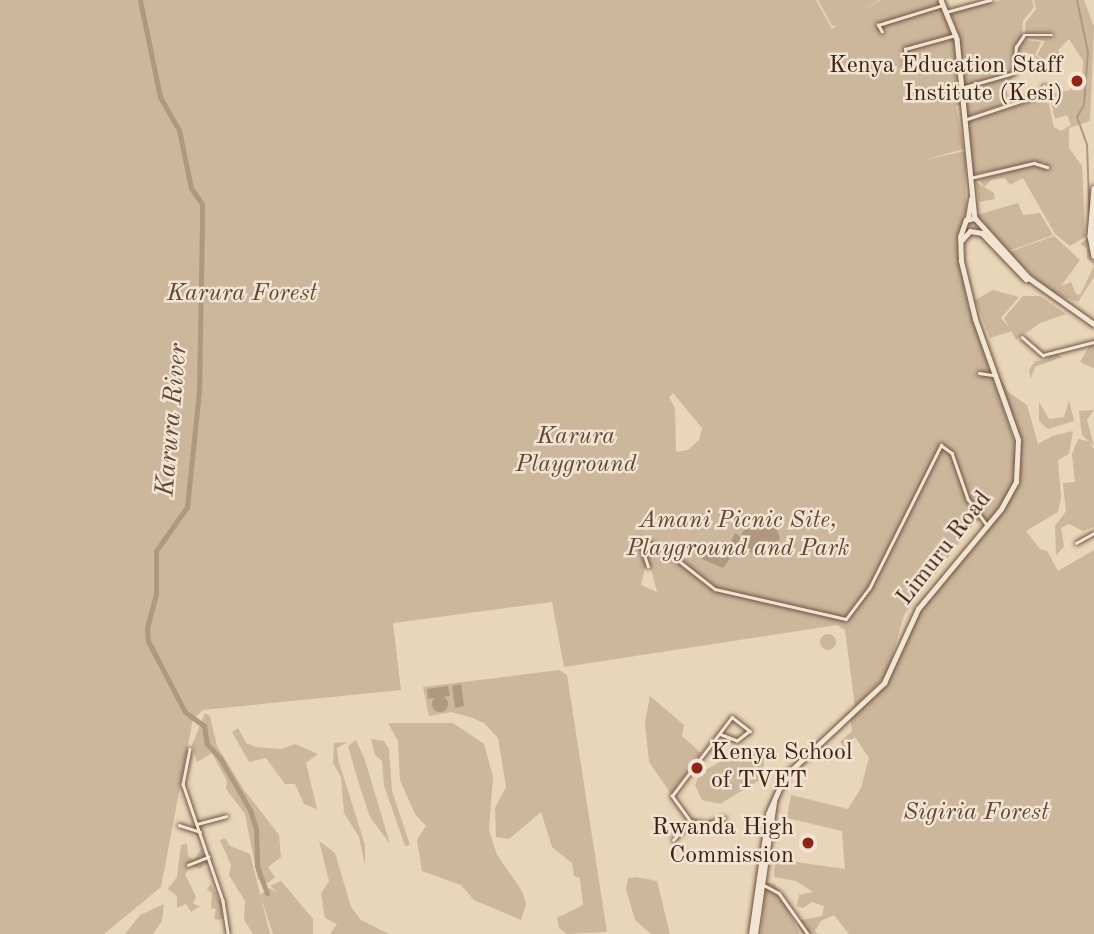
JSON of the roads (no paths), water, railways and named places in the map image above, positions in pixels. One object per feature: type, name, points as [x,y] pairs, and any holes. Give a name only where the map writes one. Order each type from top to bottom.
[{"type":"main road","points":[[942,2],[956,35],[970,178],[977,220],[973,231],[959,245]]},
{"type":"main road","points":[[1094,188],[1094,256]]},
{"type":"main road","points":[[972,192],[968,219],[977,220],[1028,278],[1094,325]]},
{"type":"main road","name":"Limuru Road","points":[[760,886],[758,880],[768,814],[776,794],[800,760],[887,679],[918,609],[987,525],[1016,482],[1018,440],[975,319],[959,245],[968,219]]},
{"type":"main road","points":[[965,224],[1027,280],[1094,325]]},
{"type":"main road","points":[[1092,226],[1094,242]]},
{"type":"main road","name":"Limuru Road","points":[[752,933],[776,794]]},
{"type":"street","points":[[946,12],[990,0]]},
{"type":"street","points":[[882,32],[878,25],[942,2]]},
{"type":"street","points":[[961,88],[1014,73],[1016,47],[1024,34],[1052,35]]},
{"type":"street","points":[[907,66],[905,49],[956,35]]},
{"type":"street","points":[[964,120],[1042,94],[1044,86]]},
{"type":"street","points":[[970,178],[1034,163],[1047,167]]},
{"type":"street","points":[[1022,337],[1043,355],[1094,342]]},
{"type":"street","points":[[979,373],[994,375]]},
{"type":"street","points":[[648,567],[639,540],[664,549],[715,589],[846,620],[869,589],[941,445],[951,453],[968,499],[987,525]]},
{"type":"street","points":[[1076,543],[1094,533]]},
{"type":"street","points":[[721,735],[735,741],[750,731],[737,717],[729,719],[721,735],[673,796],[690,821],[708,824],[724,818]]},
{"type":"street","points":[[190,749],[183,784],[224,903],[228,934]]},
{"type":"street","points":[[197,824],[226,816]]},
{"type":"street","points":[[673,840],[690,821]]},
{"type":"street","points":[[179,825],[200,832]]},
{"type":"street","points":[[188,865],[208,857]]},
{"type":"street","points":[[760,886],[779,893],[808,934]]},
{"type":"waterway","name":"Karura River","points":[[140,0],[160,97],[179,130],[191,188],[202,204],[199,391],[187,507],[156,551],[156,594],[147,628],[148,641],[185,712],[204,726],[207,744],[220,758],[250,810],[256,829],[257,866],[267,893]]},
{"type":"waterway","points":[[1077,0],[1088,52],[1084,105],[1077,117],[1087,145],[1090,226]]},
{"type":"place","name":"Kenya Education Staff Institute (Kesi)","points":[[1077,81]]},
{"type":"place","name":"Kenya School of TVET","points":[[697,768]]},
{"type":"place","name":"Rwanda High Commission","points":[[808,843]]},
{"type":"park label","name":"Karura Forest","points":[[242,295]]},
{"type":"park label","name":"Karura Playground","points":[[576,452]]},
{"type":"park label","name":"Amani Picnic Site, Playground and Park","points":[[738,536]]},
{"type":"park label","name":"Sigiria Forest","points":[[976,814]]}]
